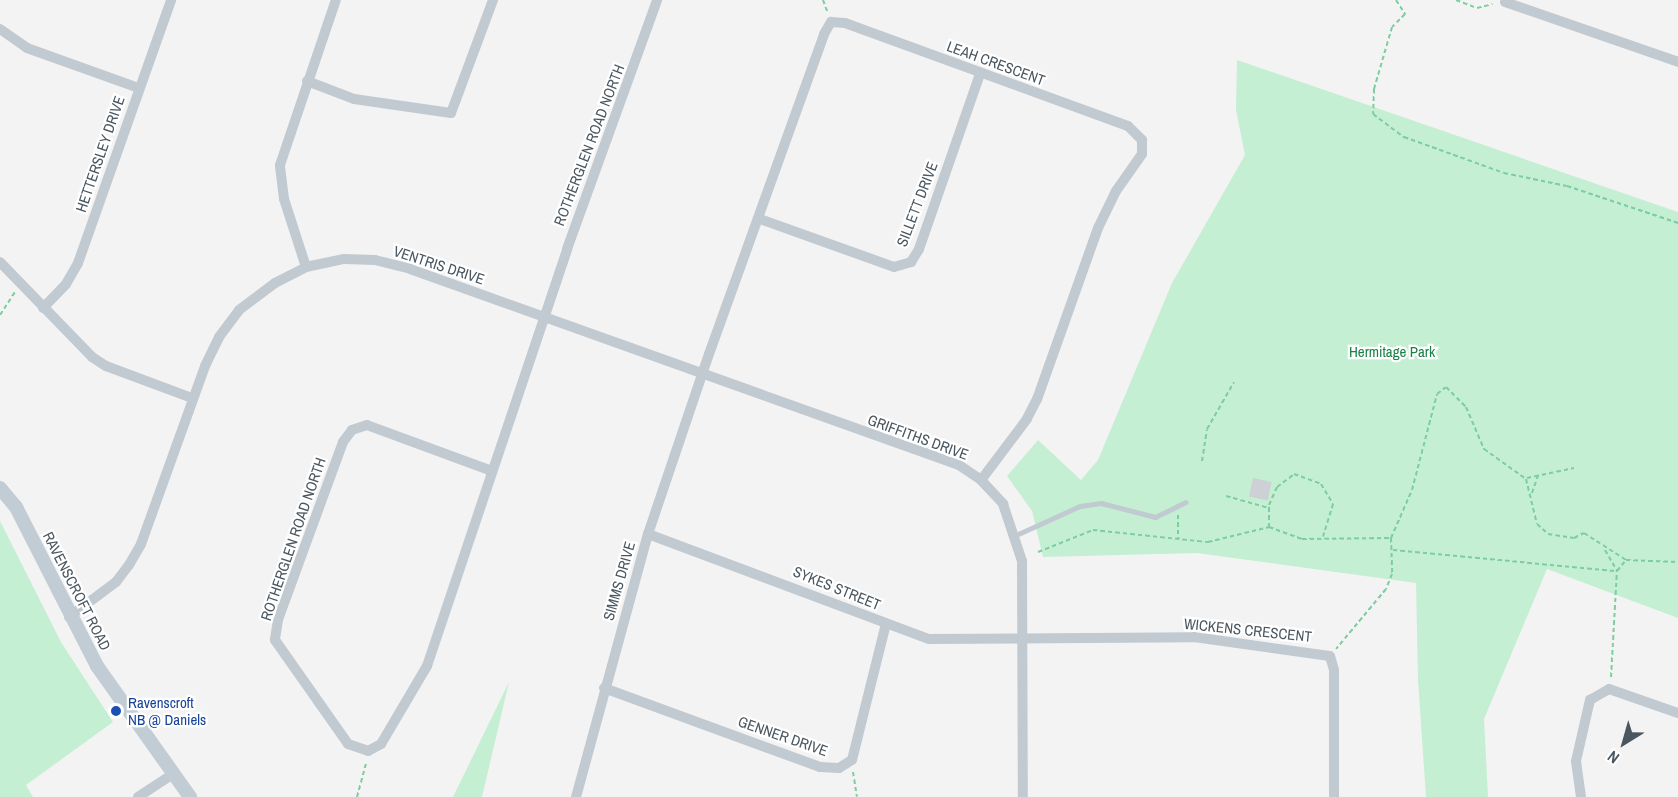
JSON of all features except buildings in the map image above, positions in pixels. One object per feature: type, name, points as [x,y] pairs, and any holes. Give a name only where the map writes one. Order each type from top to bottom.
[{"type":"street","name":"HETTERSLEY DRIVE","points":[[43,308],[66,284],[78,263],[171,0]]},
{"type":"street","points":[[306,267],[284,199],[280,165],[336,0]]},
{"type":"street","points":[[307,81],[354,99],[451,113],[493,0]]},
{"type":"street","name":"ROTHERGLEN ROAD NORTH","points":[[492,471],[367,425],[352,430],[343,442],[278,620],[275,640],[348,744],[368,751],[390,733],[427,666],[544,318],[657,0]]},
{"type":"street","points":[[1505,2],[1678,62]]},
{"type":"street","name":"LEAH CRESCENT","points":[[702,376],[760,219],[824,34],[831,22],[845,23],[1128,126],[1142,140],[1142,154],[1116,191],[1098,228],[1027,419],[981,480]]},
{"type":"street","points":[[0,29],[27,48],[139,88]]},
{"type":"street","name":"SILLETT DRIVE","points":[[760,219],[894,267],[910,262],[919,249],[980,74]]},
{"type":"street","name":"VENTRIS DRIVE","points":[[69,617],[116,582],[141,544],[192,398],[219,337],[239,310],[275,283],[306,267],[344,259],[375,260],[410,269],[702,376]]},
{"type":"street","points":[[0,262],[20,286],[105,366],[192,398]]},
{"type":"street","name":"GRIFFITHS DRIVE","points":[[702,376],[959,465],[981,480],[1003,504],[1016,535],[1022,561],[1023,797]]},
{"type":"street","name":"SIMMS DRIVE","points":[[576,797],[648,534],[702,376]]},
{"type":"street","name":"RAVENSCROFT ROAD","points":[[0,488],[16,507],[69,617],[97,666],[190,797]]},
{"type":"street","name":"SYKES STREET","points":[[648,534],[929,639],[1021,641]]},
{"type":"street","points":[[852,760],[886,624]]},
{"type":"street","name":"WICKENS CRESCENT","points":[[1021,641],[1194,637],[1298,648],[1330,656],[1334,670],[1334,797]]},
{"type":"street","name":"GENNER DRIVE","points":[[604,688],[820,767],[839,768],[852,760]]},
{"type":"street","points":[[1581,797],[1576,760],[1582,722],[1590,700],[1609,689],[1678,713]]},
{"type":"street","points":[[138,797],[173,774]]},
{"type":"lane","points":[[1016,535],[1080,506],[1101,503],[1155,517],[1186,502]]},
{"type":"path","points":[[1396,0],[1405,14],[1392,27],[1374,88],[1373,114],[1404,138],[1504,173],[1567,186],[1678,223]]},
{"type":"path","points":[[1456,0],[1477,8],[1505,2]]},
{"type":"path","points":[[0,315],[20,286]]},
{"type":"path","points":[[1202,461],[1207,429],[1234,382]]},
{"type":"path","points":[[1330,656],[1386,589],[1392,574],[1392,538],[1412,490],[1437,394],[1446,387],[1466,407],[1484,449],[1526,479],[1532,493],[1537,524],[1548,534],[1574,538],[1584,533],[1603,548],[1626,560],[1678,562]]},
{"type":"path","points":[[1526,479],[1574,468]]},
{"type":"path","points":[[1269,527],[1269,508],[1277,487],[1294,474],[1322,483],[1333,504],[1323,536]]},
{"type":"path","points":[[1532,493],[1538,476]]},
{"type":"path","points":[[1226,496],[1269,508]]},
{"type":"path","points":[[1177,507],[1178,538]]},
{"type":"path","points":[[1038,552],[1093,530],[1208,542],[1269,527],[1302,539],[1323,536],[1392,538]]},
{"type":"path","points":[[1603,548],[1617,572]]},
{"type":"path","points":[[1393,550],[1617,572]]},
{"type":"path","points":[[1609,689],[1617,572],[1626,560]]},
{"type":"path","points":[[357,797],[368,751]]},
{"type":"path","points":[[852,760],[857,797]]},
{"type":"green space","name":"Hermitage Park","points":[[1237,60],[1678,212],[1678,618],[1547,569],[1484,719],[1488,797],[1426,797],[1418,680],[1416,583],[1197,553],[1043,557],[1032,511],[1007,476],[1038,440],[1081,480],[1098,460],[1172,283],[1245,155],[1236,110]]},
{"type":"green space","points":[[0,521],[61,642],[113,722],[26,785],[33,797],[0,797]]},
{"type":"green space","points":[[509,682],[482,797],[453,797]]},
{"type":"place","name":"Ravenscroft NB @ Daniels","points":[[116,711]]}]
